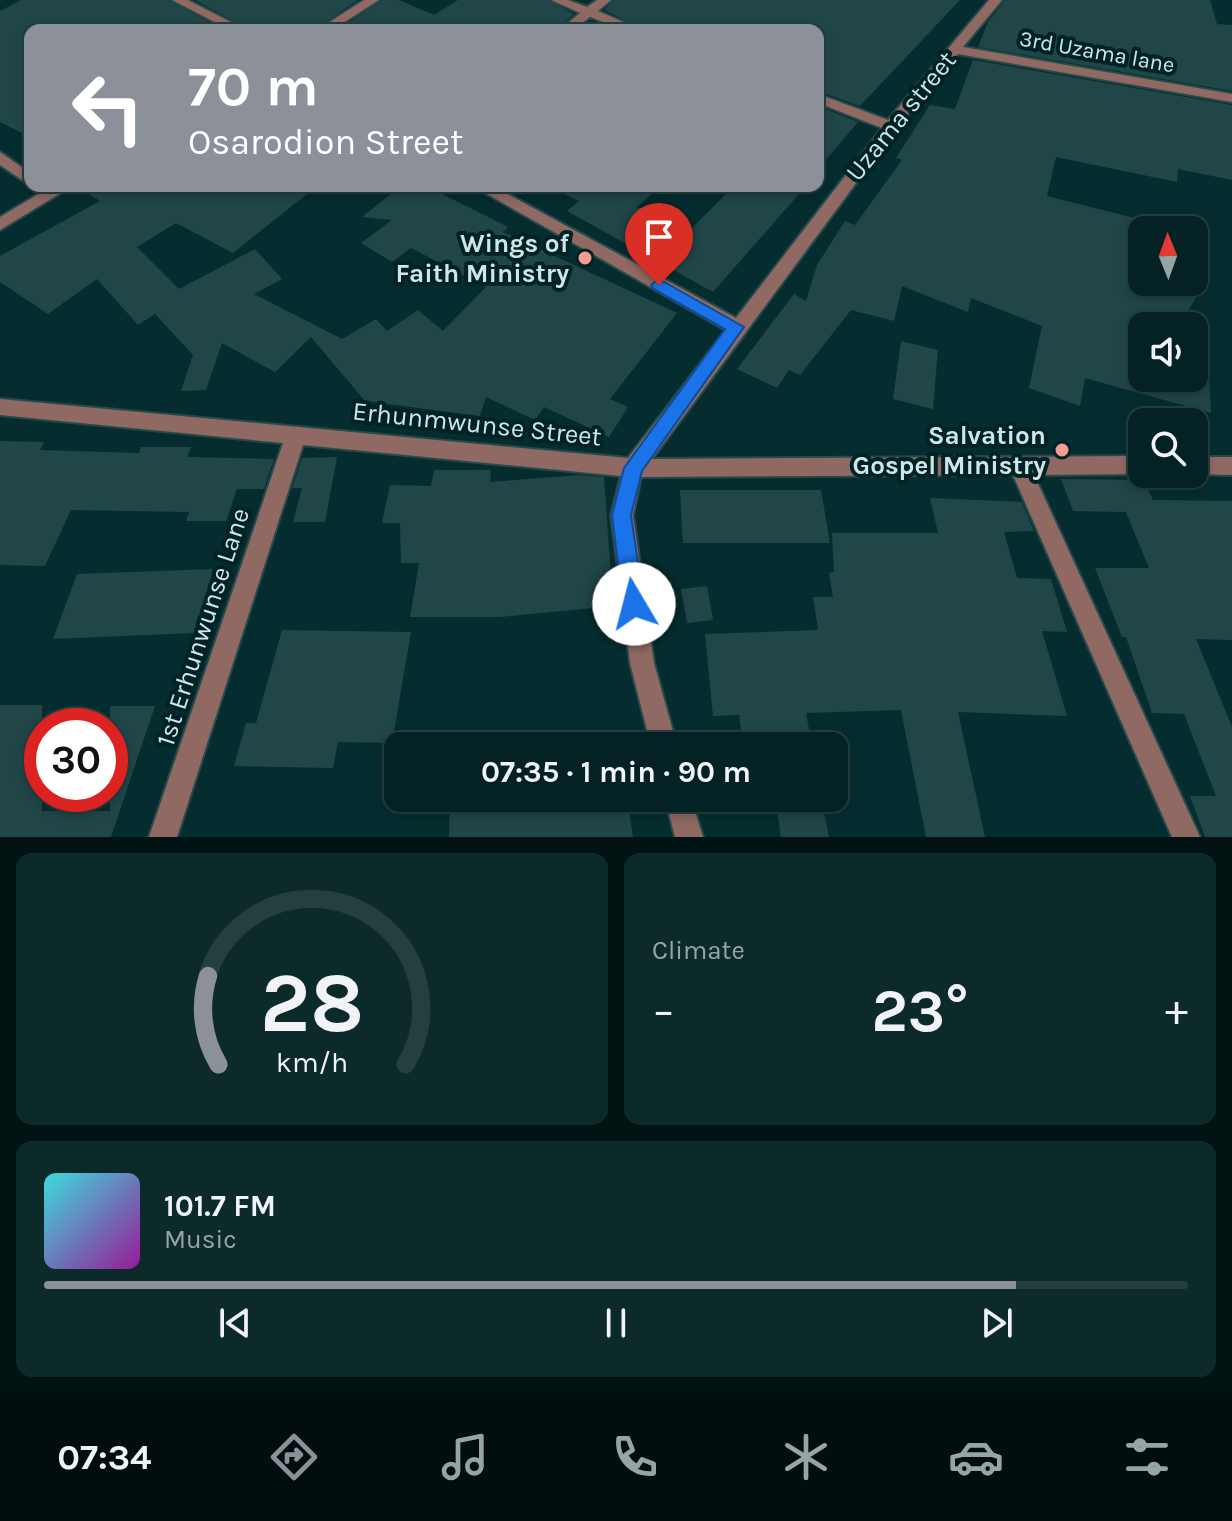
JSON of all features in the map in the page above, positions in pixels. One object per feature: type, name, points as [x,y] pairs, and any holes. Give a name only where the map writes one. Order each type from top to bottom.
[{"type":"street","points":[[178,0],[228,24]]},
{"type":"street","points":[[333,24],[373,0]]},
{"type":"street","points":[[557,0],[620,24]]},
{"type":"street","points":[[574,24],[605,0]]},
{"type":"street","name":"Uzama street","points":[[660,732],[642,663],[622,515],[633,468],[736,327],[891,126],[996,0]]},
{"type":"street","name":"3rd Uzama lane","points":[[955,50],[1232,98]]},
{"type":"street","points":[[824,100],[891,126]]},
{"type":"street","points":[[0,157],[24,176]]},
{"type":"street","points":[[0,224],[41,192]]},
{"type":"street","points":[[492,192],[736,327]]},
{"type":"street","name":"Erhunmwunse Street","points":[[0,407],[633,468],[1128,465]]},
{"type":"street","name":"1st Erhunwunse Lane","points":[[163,837],[296,434]]},
{"type":"street","points":[[1019,464],[1186,837]]},
{"type":"street","points":[[1208,466],[1232,466]]},
{"type":"street","points":[[682,812],[689,837]]},
{"type":"building","points":[[21,0],[169,0],[212,24],[24,24],[24,134],[0,122],[0,11]]},
{"type":"building","points":[[195,0],[358,0],[323,24],[238,24]]},
{"type":"building","points":[[382,0],[399,0],[434,15],[458,0],[548,0],[574,14],[563,24],[347,24]]},
{"type":"building","points":[[614,0],[960,0],[860,106],[824,93],[824,24],[633,24],[604,10]]},
{"type":"building","points":[[1005,0],[1210,0],[1217,24],[1232,25],[1232,91],[978,47],[988,22]]},
{"type":"building","points":[[973,60],[1232,105],[1232,180],[1178,169],[1177,182],[1056,157],[1047,196],[1128,216],[1128,296],[1197,296],[1187,312],[1128,312],[1128,390],[1085,378],[1080,406],[1029,388],[1042,326],[971,298],[968,312],[902,286],[894,321],[851,310],[800,375],[789,370],[777,388],[737,369],[794,294],[806,301],[817,265],[845,221],[855,225],[902,160],[896,158],[930,105],[955,109]]},
{"type":"building","points":[[824,108],[858,122],[824,162]]},
{"type":"building","points":[[85,192],[309,192],[233,253],[176,223],[137,247],[179,289],[255,249],[282,279],[254,294],[342,339],[376,319],[387,331],[418,310],[443,331],[486,287],[411,248],[392,262],[361,243],[392,220],[362,217],[393,192],[438,192],[508,227],[503,232],[677,313],[610,399],[628,407],[609,437],[544,407],[535,420],[486,397],[480,416],[365,401],[311,337],[275,372],[222,343],[206,390],[181,391],[193,355],[155,314],[138,325],[97,279],[48,314],[0,282],[0,256],[100,201]]},
{"type":"building","points":[[560,192],[654,192],[637,207],[688,232],[728,192],[801,192],[713,292],[567,211],[579,201]]},
{"type":"building","points":[[901,341],[938,350],[933,409],[893,399]]},
{"type":"building","points":[[1209,378],[1211,413],[1208,408],[1193,408],[1135,392],[1208,392]]},
{"type":"building","points":[[0,441],[44,442],[40,450],[139,453],[141,447],[191,447],[187,457],[274,459],[264,489],[237,489],[226,521],[186,521],[189,512],[71,510],[45,566],[0,565]]},
{"type":"building","points":[[337,457],[325,522],[293,522],[302,488],[292,488],[302,458]]},
{"type":"building","points":[[434,470],[491,470],[490,482],[579,475],[604,477],[613,606],[500,617],[410,617],[419,563],[401,563],[400,523],[382,523],[390,485],[431,486]]},
{"type":"building","points":[[1061,479],[1128,480],[1128,488],[1148,488],[1153,500],[1232,501],[1232,640],[1196,639],[1232,727],[1232,837],[1205,837],[1190,796],[1216,796],[1184,714],[1152,713],[1126,637],[1122,637],[1095,568],[1149,568],[1126,512],[1073,511]]},
{"type":"building","points":[[680,490],[821,490],[830,543],[683,543]]},
{"type":"building","points":[[930,498],[1022,502],[1034,531],[1004,532],[1017,578],[1051,579],[1067,632],[1042,631],[1067,716],[958,712],[985,837],[926,837],[901,710],[806,713],[809,732],[741,732],[739,715],[713,716],[705,634],[818,630],[813,597],[833,597],[829,573],[834,572],[832,533],[938,533]]},
{"type":"building","points":[[213,569],[195,633],[53,639],[77,574]]},
{"type":"building","points":[[707,586],[713,620],[687,623],[681,589]]},
{"type":"building","points":[[282,630],[411,632],[394,732],[384,732],[384,743],[338,742],[333,768],[234,766],[246,723],[256,723]]},
{"type":"building","points":[[0,705],[42,705],[42,708],[24,708],[24,812],[119,812],[111,837],[0,837]]},
{"type":"building","points":[[110,706],[155,706],[128,786],[128,708]]},
{"type":"building","points":[[450,812],[629,812],[633,837],[449,837]]},
{"type":"building","points":[[777,812],[824,812],[829,837],[781,837]]},
{"type":"place","name":"Wings of Faith Ministry","points":[[585,258]]},
{"type":"place","name":"Salvation Gospel Ministry","points":[[1062,450]]},
{"type":"route","points":[[634,604],[622,515],[633,468],[736,327],[659,285]]}]
